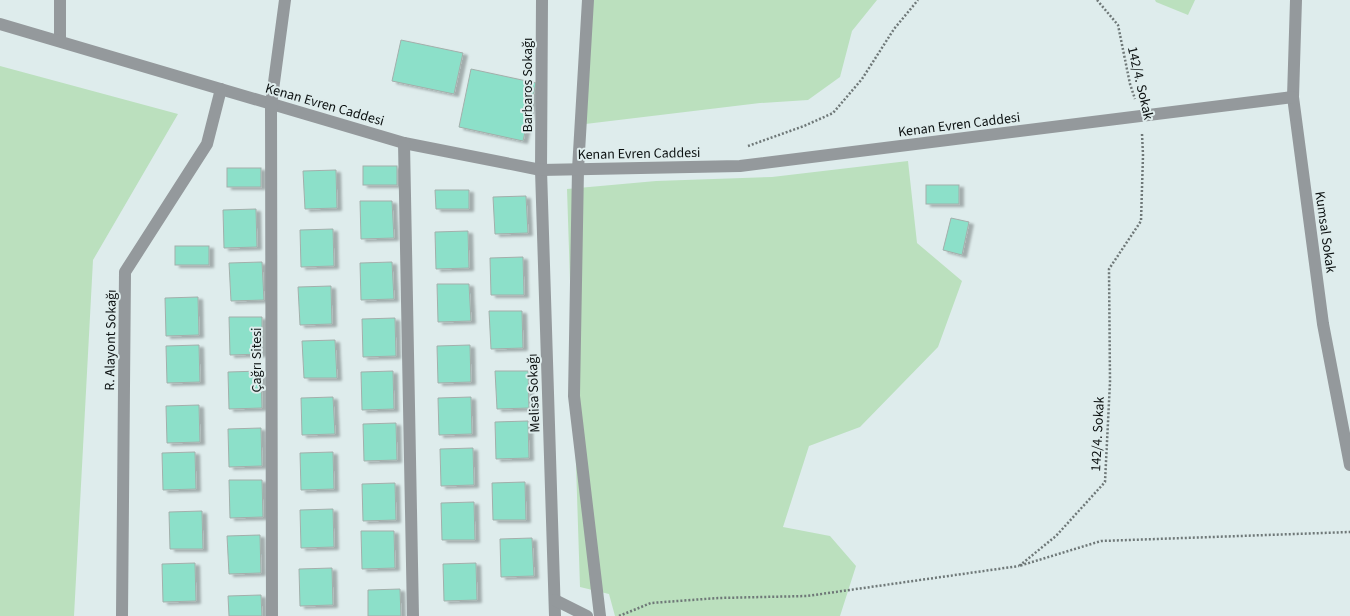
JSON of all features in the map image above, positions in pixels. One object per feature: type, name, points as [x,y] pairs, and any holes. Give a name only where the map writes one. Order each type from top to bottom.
[{"type":"street","points":[[60,0],[60,41]]},
{"type":"street","name":"Çağrı Sitesi","points":[[272,616],[271,104],[285,0]]},
{"type":"street","name":"Barbaros Sokağı","points":[[541,170],[542,0]]},
{"type":"street","points":[[588,0],[578,169],[574,396],[600,616]]},
{"type":"street","name":"Kumsal Sokak","points":[[1296,0],[1293,97],[1323,324],[1350,465]]},
{"type":"street","name":"Kenan Evren Caddesi","points":[[0,24],[404,143],[541,170],[740,166],[1293,97]]},
{"type":"street","name":"R. Alayont Sokağı","points":[[122,616],[125,272],[207,144],[221,89]]},
{"type":"street","points":[[404,143],[413,616]]},
{"type":"street","name":"Melisa Sokağı","points":[[541,170],[555,616]]},
{"type":"street","points":[[555,600],[587,616]]},
{"type":"path","points":[[741,148],[804,126],[833,113],[862,79],[894,29],[918,0]]},
{"type":"path","name":"142/4. Sokak","points":[[1019,566],[1056,536],[1105,482],[1110,382],[1109,269],[1141,221],[1143,155],[1141,116],[1130,84],[1118,25],[1096,0]]},
{"type":"path","points":[[620,616],[651,604],[718,598],[807,596],[1019,566],[1101,541],[1350,532]]},
{"type":"green space","points":[[585,0],[877,0],[852,31],[840,77],[808,100],[760,103],[577,125]]},
{"type":"green space","points":[[1155,0],[1195,0],[1188,15],[1156,2]]},
{"type":"green space","points":[[0,66],[178,114],[93,260],[74,616],[0,616]]},
{"type":"green space","points":[[908,161],[917,243],[962,281],[938,347],[860,427],[809,446],[783,527],[830,536],[856,566],[840,616],[615,616],[609,594],[580,587],[567,189],[656,181],[772,177]]},
{"type":"building","points":[[401,40],[463,53],[454,94],[392,81]]},
{"type":"building","points":[[471,69],[536,83],[523,141],[459,127]]},
{"type":"building","points":[[363,166],[397,166],[397,185],[363,185]]},
{"type":"building","points":[[227,168],[261,168],[261,187],[227,187]]},
{"type":"building","points":[[336,170],[337,208],[305,209],[303,171]]},
{"type":"building","points":[[926,185],[959,185],[959,204],[926,204]]},
{"type":"building","points":[[435,190],[469,190],[469,209],[436,209]]},
{"type":"building","points":[[526,196],[528,233],[495,234],[493,197]]},
{"type":"building","points":[[360,201],[392,201],[394,238],[361,239]]},
{"type":"building","points":[[256,209],[257,247],[224,248],[223,210]]},
{"type":"building","points":[[951,218],[969,222],[962,255],[943,250]]},
{"type":"building","points":[[333,229],[334,266],[301,267],[300,230]]},
{"type":"building","points":[[468,231],[469,268],[436,269],[435,232]]},
{"type":"building","points":[[175,246],[209,246],[209,265],[175,265]]},
{"type":"building","points":[[523,257],[524,295],[491,295],[490,258]]},
{"type":"building","points":[[262,262],[264,300],[231,301],[229,263]]},
{"type":"building","points":[[392,262],[394,299],[361,300],[360,263]]},
{"type":"building","points":[[437,284],[469,284],[471,321],[438,322]]},
{"type":"building","points":[[331,286],[332,324],[300,325],[298,287]]},
{"type":"building","points":[[198,297],[199,335],[166,336],[165,298]]},
{"type":"building","points":[[489,311],[522,311],[523,348],[491,349]]},
{"type":"building","points":[[229,317],[262,317],[262,354],[230,355]]},
{"type":"building","points":[[395,318],[396,356],[363,357],[362,319]]},
{"type":"building","points":[[335,340],[337,378],[304,378],[302,341]]},
{"type":"building","points":[[199,345],[200,382],[167,383],[166,346]]},
{"type":"building","points":[[470,345],[471,382],[438,383],[437,346]]},
{"type":"building","points":[[261,371],[262,408],[229,409],[228,372]]},
{"type":"building","points":[[393,371],[394,409],[362,410],[361,372]]},
{"type":"building","points":[[495,371],[528,371],[529,408],[497,409]]},
{"type":"building","points":[[333,397],[335,434],[302,435],[301,398]]},
{"type":"building","points":[[471,397],[472,434],[439,435],[438,398]]},
{"type":"building","points":[[199,405],[200,442],[167,443],[166,406]]},
{"type":"building","points":[[528,421],[529,458],[496,459],[495,422]]},
{"type":"building","points":[[396,423],[397,460],[364,461],[363,424]]},
{"type":"building","points":[[261,428],[262,466],[229,467],[228,429]]},
{"type":"building","points":[[473,448],[474,485],[441,486],[440,449]]},
{"type":"building","points":[[195,452],[196,489],[163,490],[162,453]]},
{"type":"building","points":[[333,452],[334,489],[301,490],[300,453]]},
{"type":"building","points":[[229,480],[262,480],[263,517],[230,518]]},
{"type":"building","points":[[525,482],[526,520],[493,520],[492,483]]},
{"type":"building","points":[[395,483],[396,520],[363,521],[362,484]]},
{"type":"building","points":[[474,502],[475,540],[442,540],[441,503]]},
{"type":"building","points":[[333,509],[334,547],[301,548],[300,510]]},
{"type":"building","points":[[202,511],[203,549],[170,549],[169,512]]},
{"type":"building","points":[[361,531],[394,531],[395,568],[362,569]]},
{"type":"building","points":[[260,535],[261,573],[229,574],[227,536]]},
{"type":"building","points":[[532,538],[534,576],[501,577],[500,539]]},
{"type":"building","points":[[195,563],[196,601],[163,602],[162,564]]},
{"type":"building","points":[[476,563],[477,600],[444,601],[443,564]]},
{"type":"building","points":[[332,568],[333,605],[300,606],[299,569]]},
{"type":"building","points":[[400,589],[401,616],[368,616],[368,590]]},
{"type":"building","points":[[261,595],[262,616],[229,616],[228,596]]}]
